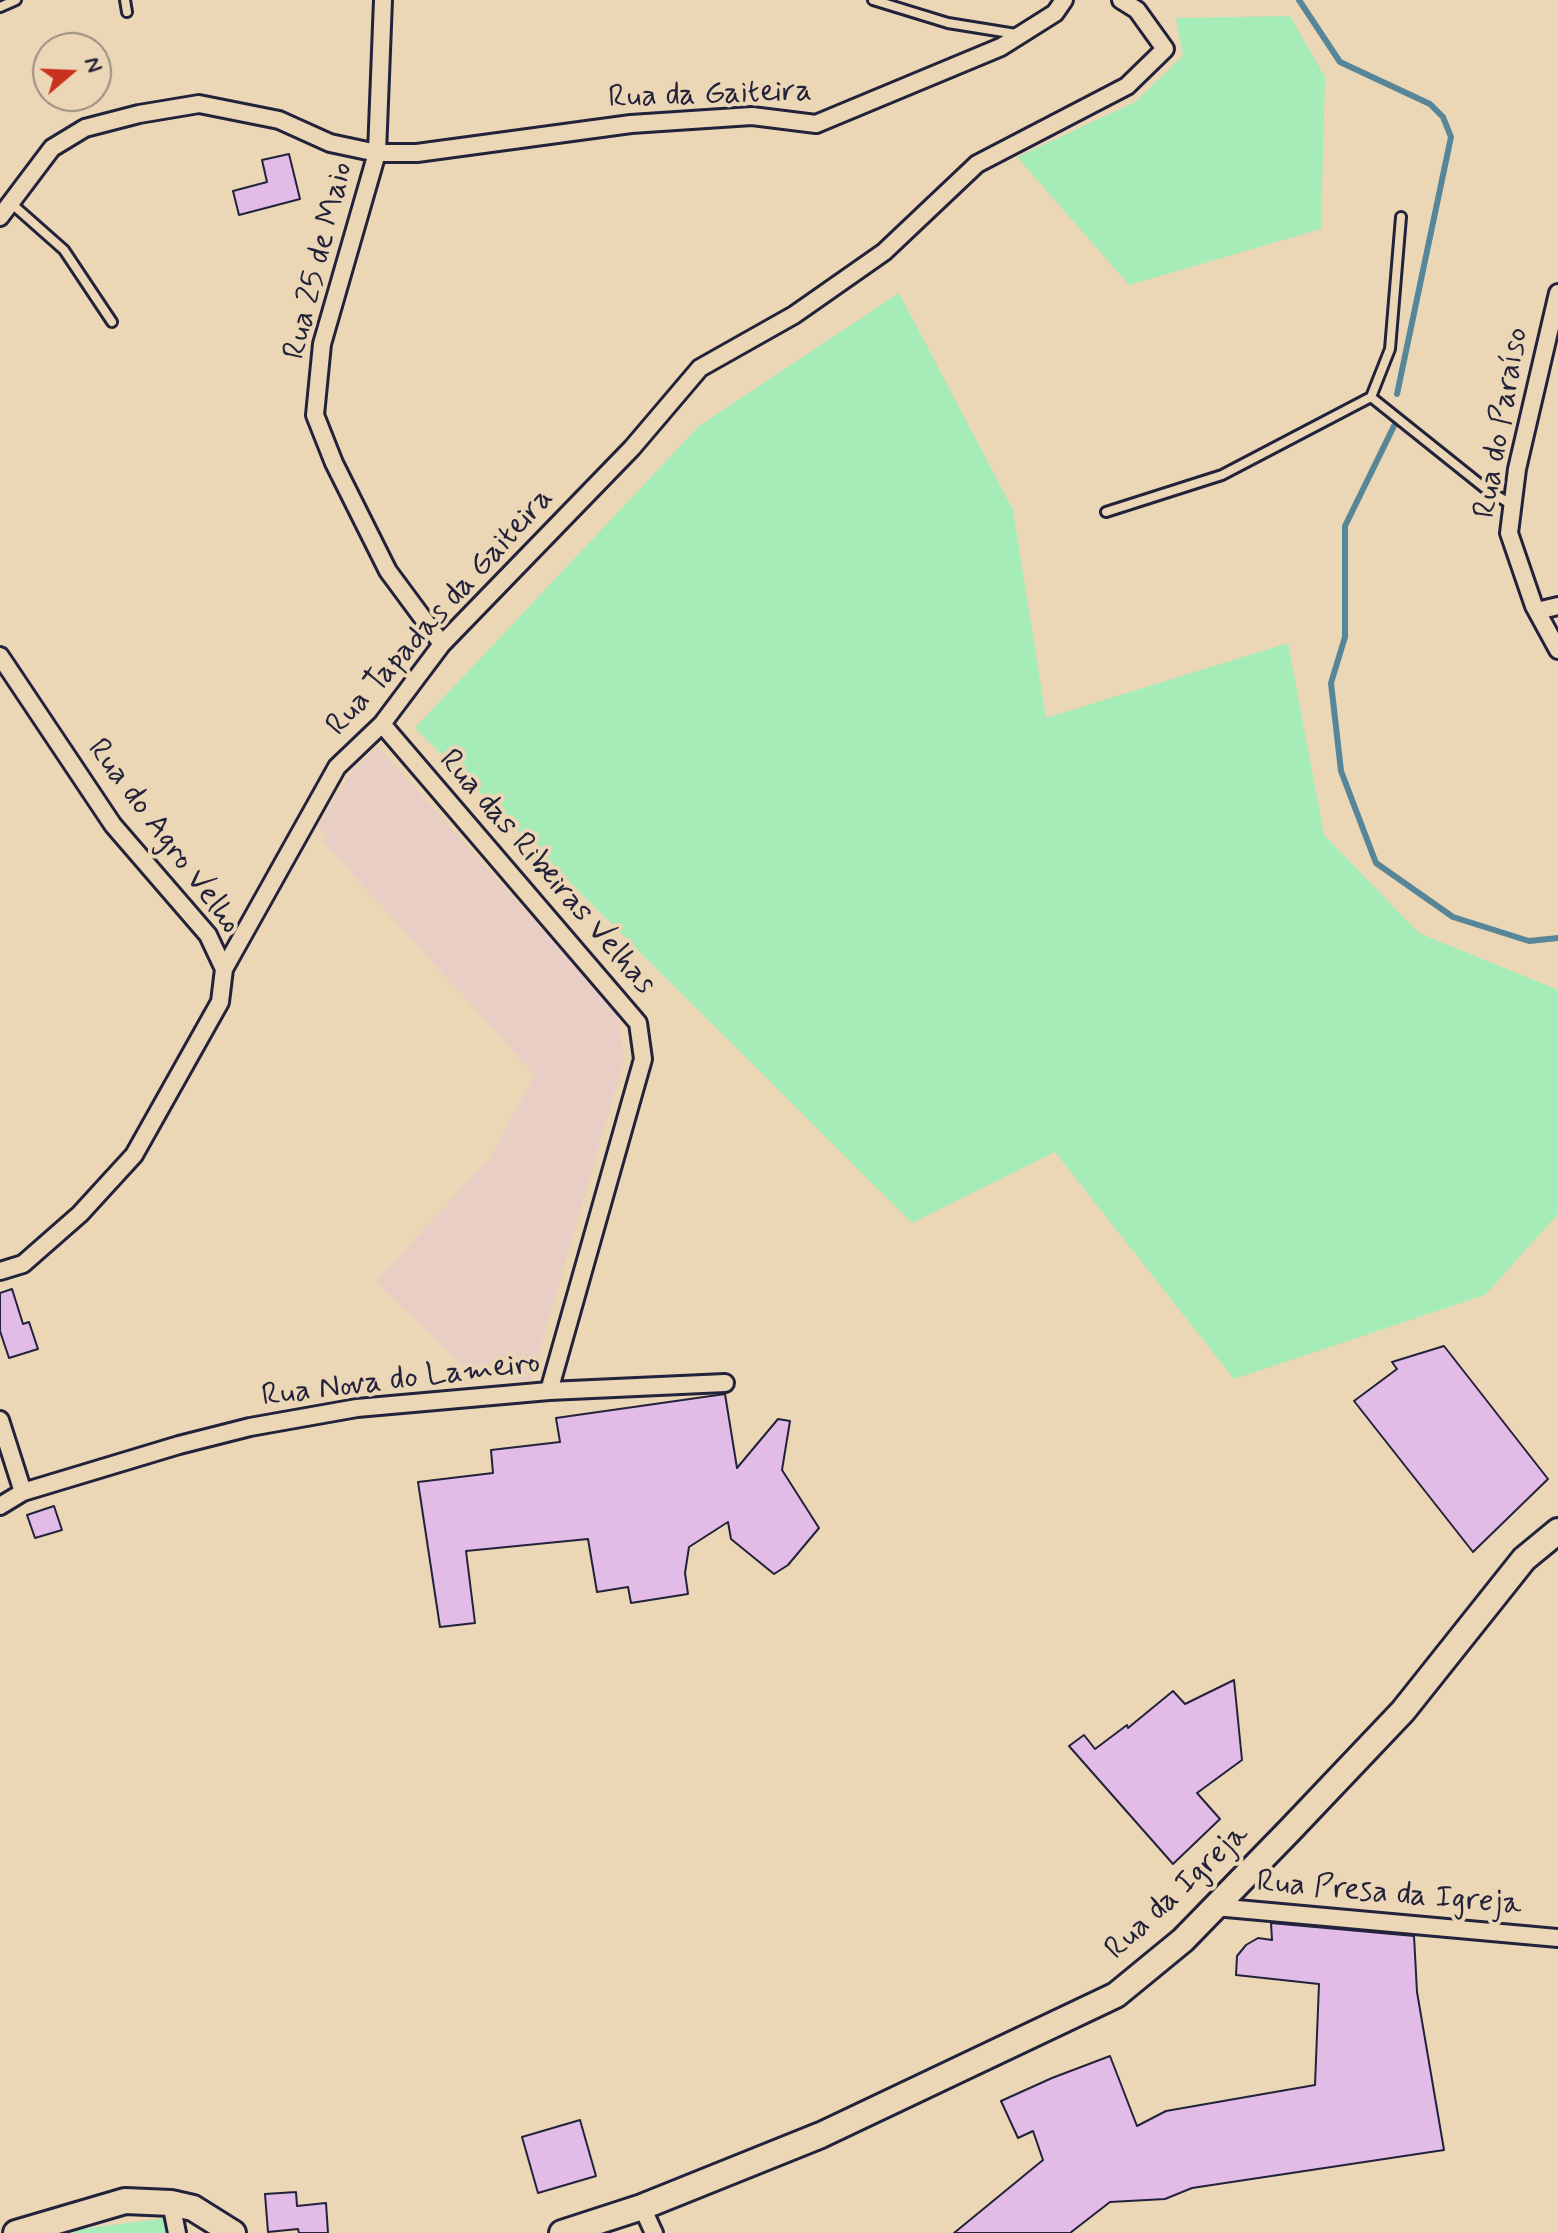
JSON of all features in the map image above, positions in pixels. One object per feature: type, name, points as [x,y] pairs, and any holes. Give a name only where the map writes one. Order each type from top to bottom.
[{"type":"main road","name":"Rua da Igreja","points":[[562,2233],[642,2207],[821,2135],[1116,1995],[1183,1940],[1403,1711],[1524,1559],[1558,1531]]},
{"type":"main road","points":[[16,2233],[125,2201],[171,2203],[193,2208],[233,2233]]},
{"type":"street","name":"Rua 25 de Maio","points":[[383,0],[377,153],[322,344],[315,415],[388,571],[442,644]]},
{"type":"street","name":"Rua da Gaiteira","points":[[377,153],[417,153],[631,124],[752,116],[816,124],[1001,47],[1055,13],[1064,0]]},
{"type":"street","name":"Rua Tapadas da Gaiteira","points":[[224,969],[337,767],[382,724],[442,644],[632,448],[700,368],[794,315],[884,252],[977,164],[1127,86],[1165,49],[1137,10],[1121,0]]},
{"type":"street","points":[[0,217],[52,148],[85,128],[139,114],[199,104],[279,120],[330,143],[377,153]]},
{"type":"street","name":"Rua do Paraíso","points":[[1558,293],[1517,469],[1509,533],[1537,611],[1558,650]]},
{"type":"street","points":[[1537,611],[1558,606]]},
{"type":"street","name":"Rua do Agro Velho","points":[[0,656],[113,825],[208,935],[224,969],[220,1002],[134,1155],[80,1214],[23,1264],[0,1271]]},
{"type":"street","name":"Rua das Ribeiras Velhas","points":[[382,724],[638,1023],[643,1059],[549,1391]]},
{"type":"street","name":"Rua Nova do Lameiro","points":[[0,1506],[23,1492],[250,1427],[357,1408],[549,1391],[725,1383]]},
{"type":"street","points":[[0,1420],[23,1492]]},
{"type":"street","name":"Rua Presa da Igreja","points":[[1215,1907],[1558,1938]]},
{"type":"street","points":[[171,2203],[177,2233]]},
{"type":"street","points":[[642,2207],[654,2233]]},
{"type":"lane","points":[[0,7],[16,0]]},
{"type":"lane","points":[[125,0],[127,12]]},
{"type":"lane","points":[[873,0],[948,23],[1020,35]]},
{"type":"lane","points":[[12,204],[64,250],[112,322]]},
{"type":"lane","points":[[1106,512],[1222,475],[1371,397],[1390,349],[1401,217]]},
{"type":"lane","points":[[1371,397],[1486,489],[1512,505]]},
{"type":"shaded area","points":[[377,746],[617,1012],[624,1059],[531,1380],[477,1379],[376,1282],[491,1156],[535,1075],[322,840],[327,835],[318,826],[350,774]]},
{"type":"green space","points":[[1290,16],[1325,77],[1321,229],[1129,285],[1017,157],[1135,102],[1183,56],[1176,18]]},
{"type":"green space","points":[[899,293],[1013,510],[1046,718],[1288,643],[1324,835],[1419,933],[1558,990],[1558,1214],[1485,1295],[1234,1379],[1055,1152],[912,1223],[415,728],[699,426]]},
{"type":"green space","points":[[167,2218],[170,2233],[54,2233],[58,2232]]},
{"type":"building","points":[[289,154],[300,199],[239,215],[233,191],[267,182],[262,160]]},
{"type":"building","points":[[12,1289],[23,1324],[29,1322],[38,1349],[9,1358],[0,1331],[0,1293]]},
{"type":"building","points":[[1444,1346],[1548,1479],[1473,1552],[1354,1401],[1397,1369],[1392,1362]]},
{"type":"building","points":[[725,1394],[737,1468],[778,1419],[790,1421],[782,1470],[819,1528],[788,1565],[774,1574],[731,1539],[728,1522],[689,1547],[685,1573],[688,1594],[631,1603],[628,1587],[597,1592],[588,1539],[466,1551],[475,1623],[440,1627],[418,1482],[493,1473],[491,1450],[560,1442],[556,1418]]},
{"type":"building","points":[[54,1506],[62,1530],[35,1538],[27,1515]]},
{"type":"building","points":[[1234,1680],[1242,1760],[1197,1793],[1220,1819],[1173,1864],[1069,1746],[1084,1735],[1095,1749],[1127,1725],[1128,1728],[1173,1691],[1185,1704]]},
{"type":"building","points":[[1271,1923],[1414,1936],[1417,1992],[1444,2150],[1192,2188],[1165,2199],[1110,2202],[1070,2233],[954,2233],[1043,2160],[1033,2131],[1018,2138],[1001,2101],[1052,2078],[1110,2056],[1137,2126],[1166,2111],[1315,2085],[1319,1984],[1236,1975],[1237,1956],[1246,1945],[1258,1938],[1272,1940]]},
{"type":"building","points":[[580,2120],[596,2176],[538,2193],[522,2137]]},
{"type":"building","points":[[296,2192],[297,2206],[326,2203],[328,2233],[299,2233],[298,2229],[268,2232],[265,2194]]},
{"type":"waterway","points":[[1299,0],[1340,62],[1430,104],[1443,117],[1451,137],[1397,394]]},
{"type":"waterway","points":[[1394,426],[1345,526],[1345,637],[1331,683],[1341,771],[1376,863],[1453,917],[1529,941],[1558,938]]}]
